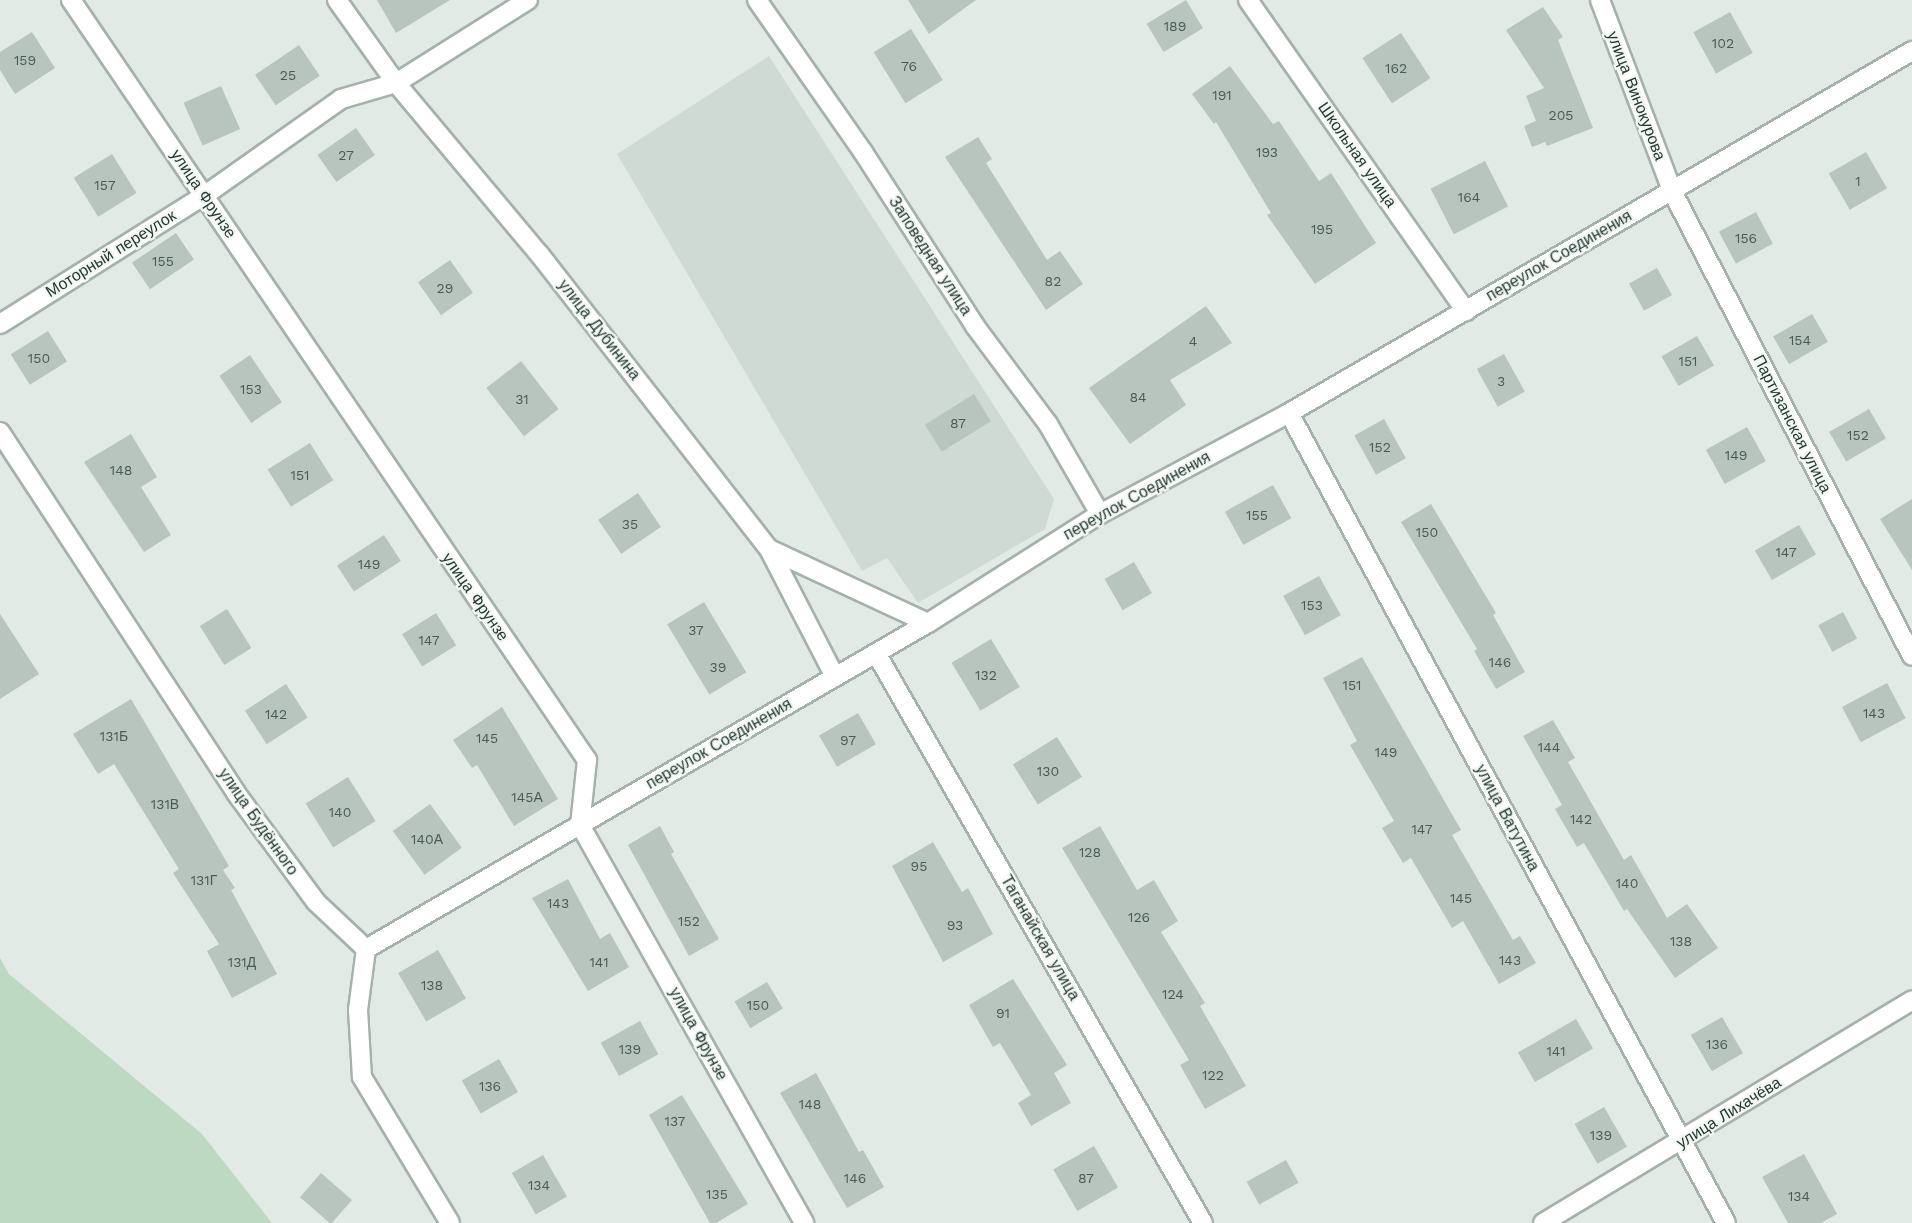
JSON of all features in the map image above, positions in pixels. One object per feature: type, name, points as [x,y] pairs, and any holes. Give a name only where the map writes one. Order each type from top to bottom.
[{"type":"street","name":"улица Фрунзе","points":[[70,0],[205,195],[587,760],[580,825],[804,1223]]},
{"type":"street","name":"улица Дубинина","points":[[337,0],[396,84],[540,255],[769,549],[834,677]]},
{"type":"street","name":"Моторный переулок","points":[[0,324],[205,195],[341,99],[396,84],[528,0]]},
{"type":"street","name":"Заповедная улица","points":[[756,0],[863,152],[975,326],[1048,424],[1100,514]]},
{"type":"street","name":"Школьная улица","points":[[1248,0],[1466,310]]},
{"type":"street","name":"улица Винокурова","points":[[1600,0],[1672,191]]},
{"type":"street","name":"переулок Соединения","points":[[366,949],[928,623],[1100,514],[1289,413],[1912,51]]},
{"type":"street","name":"Партизанская улица","points":[[1672,191],[1912,656]]},
{"type":"street","name":"улица Ватутина","points":[[1289,413],[1726,1223]]},
{"type":"street","name":"улица Будённого","points":[[0,432],[236,793],[316,902],[366,949]]},
{"type":"street","points":[[769,549],[928,623]]},
{"type":"street","name":"Таганайская улица","points":[[876,653],[1203,1223]]},
{"type":"street","points":[[366,949],[358,1010],[362,1077],[450,1223]]},
{"type":"street","name":"улица Лихачёва","points":[[1544,1223],[1682,1142],[1912,999]]},
{"type":"shaded area","points":[[769,56],[1054,499],[1045,529],[918,603],[887,558],[862,571],[617,154]]},
{"type":"green space","points":[[0,958],[9,974],[202,1134],[272,1223],[0,1223]]},
{"type":"building","points":[[377,0],[450,0],[396,33]]},
{"type":"building","points":[[908,0],[976,0],[929,34]]},
{"type":"building","points":[[1186,0],[1203,28],[1164,52],[1147,24]]},
{"type":"building","points":[[1543,7],[1563,37],[1558,40],[1593,128],[1547,146],[1545,142],[1532,147],[1524,126],[1536,121],[1526,96],[1544,88],[1506,30]]},
{"type":"building","points":[[1730,12],[1753,53],[1716,73],[1693,32]]},
{"type":"building","points":[[911,29],[943,80],[905,103],[874,52]]},
{"type":"building","points":[[32,32],[55,68],[15,94],[0,70],[0,52]]},
{"type":"building","points":[[1401,33],[1430,78],[1392,103],[1362,58]]},
{"type":"building","points":[[299,45],[320,76],[276,105],[255,75]]},
{"type":"building","points":[[1230,66],[1273,124],[1279,121],[1319,181],[1331,173],[1376,243],[1315,284],[1267,215],[1271,213],[1216,122],[1214,124],[1192,94]]},
{"type":"building","points":[[221,86],[240,129],[203,146],[184,103]]},
{"type":"building","points":[[356,128],[375,155],[336,182],[317,155]]},
{"type":"building","points":[[978,137],[992,159],[986,163],[1047,260],[1060,251],[1083,284],[1046,310],[945,157]]},
{"type":"building","points":[[1866,152],[1887,188],[1850,210],[1829,174]]},
{"type":"building","points":[[112,154],[136,193],[98,217],[74,178]]},
{"type":"building","points":[[1485,161],[1508,206],[1454,234],[1431,189]]},
{"type":"building","points":[[1756,212],[1773,244],[1736,264],[1719,232]]},
{"type":"building","points":[[176,233],[194,260],[150,289],[132,263]]},
{"type":"building","points":[[450,260],[473,293],[441,315],[418,282]]},
{"type":"building","points":[[1657,268],[1672,295],[1644,311],[1629,284]]},
{"type":"building","points":[[1206,306],[1232,343],[1170,380],[1186,405],[1130,444],[1089,388]]},
{"type":"building","points":[[1812,314],[1828,342],[1789,364],[1773,336]]},
{"type":"building","points":[[48,331],[67,362],[30,385],[11,354]]},
{"type":"building","points":[[1697,336],[1714,365],[1678,386],[1661,356]]},
{"type":"building","points":[[1504,354],[1525,392],[1498,407],[1477,369]]},
{"type":"building","points":[[250,355],[282,402],[251,423],[219,376]]},
{"type":"building","points":[[521,361],[559,409],[524,436],[486,388]]},
{"type":"building","points":[[974,394],[991,421],[942,452],[925,425]]},
{"type":"building","points":[[1869,409],[1886,438],[1846,461],[1829,432]]},
{"type":"building","points":[[1384,419],[1406,458],[1376,475],[1354,435]]},
{"type":"building","points":[[1747,427],[1766,461],[1725,484],[1706,450]]},
{"type":"building","points":[[131,434],[157,477],[141,487],[171,535],[144,552],[84,462]]},
{"type":"building","points":[[310,443],[333,480],[291,507],[268,469]]},
{"type":"building","points":[[1273,485],[1291,518],[1243,545],[1225,512]]},
{"type":"building","points":[[638,493],[661,527],[621,554],[598,520]]},
{"type":"building","points":[[1912,499],[1912,570],[1880,519]]},
{"type":"building","points":[[1431,504],[1496,613],[1493,615],[1525,672],[1496,689],[1474,651],[1477,649],[1401,522]]},
{"type":"building","points":[[1799,525],[1816,554],[1772,580],[1755,550]]},
{"type":"building","points":[[384,535],[401,561],[354,591],[337,565]]},
{"type":"building","points":[[1134,562],[1152,593],[1123,610],[1105,579]]},
{"type":"building","points":[[1319,576],[1341,615],[1305,635],[1283,596]]},
{"type":"building","points":[[704,602],[746,672],[709,694],[667,624]]},
{"type":"building","points":[[227,609],[251,648],[224,665],[200,626]]},
{"type":"building","points":[[1843,612],[1857,638],[1832,652],[1818,625]]},
{"type":"building","points":[[436,613],[456,645],[422,666],[402,634]]},
{"type":"building","points":[[0,614],[39,674],[0,699]]},
{"type":"building","points":[[991,639],[1020,687],[980,711],[952,663]]},
{"type":"building","points":[[1362,657],[1461,830],[1452,835],[1513,940],[1520,936],[1536,963],[1499,984],[1463,921],[1452,928],[1411,858],[1403,863],[1382,828],[1394,821],[1350,745],[1357,741],[1323,678]]},
{"type":"building","points":[[1887,683],[1906,718],[1861,742],[1842,707]]},
{"type":"building","points":[[286,684],[308,718],[267,744],[245,711]]},
{"type":"building","points":[[131,699],[229,866],[223,870],[235,888],[231,890],[277,974],[232,998],[207,951],[219,944],[173,873],[179,869],[114,764],[98,774],[73,734]]},
{"type":"building","points":[[502,707],[558,799],[514,826],[477,765],[472,768],[453,740]]},
{"type":"building","points":[[858,713],[876,744],[837,767],[819,736]]},
{"type":"building","points":[[1553,720],[1575,758],[1568,762],[1624,860],[1631,855],[1667,918],[1687,904],[1718,948],[1675,978],[1627,909],[1624,911],[1584,843],[1577,847],[1555,809],[1562,805],[1523,736]]},
{"type":"building","points":[[1057,737],[1082,777],[1038,804],[1013,765]]},
{"type":"building","points":[[348,777],[376,821],[333,848],[306,803]]},
{"type":"building","points":[[430,804],[462,848],[425,875],[393,831]]},
{"type":"building","points":[[660,826],[674,852],[671,854],[719,939],[689,956],[628,845]]},
{"type":"building","points":[[1100,826],[1137,890],[1154,880],[1178,921],[1161,932],[1205,1003],[1200,1006],[1246,1086],[1205,1109],[1180,1065],[1189,1060],[1062,848]]},
{"type":"building","points":[[933,842],[962,892],[968,888],[993,934],[943,962],[892,866]]},
{"type":"building","points":[[568,879],[600,939],[610,933],[629,967],[588,991],[532,898]]},
{"type":"building","points":[[438,950],[466,998],[426,1021],[398,973]]},
{"type":"building","points":[[1013,979],[1067,1065],[1054,1073],[1071,1103],[1031,1126],[1018,1103],[1031,1095],[1000,1043],[993,1047],[969,1005]]},
{"type":"building","points":[[767,982],[783,1009],[750,1028],[734,1002]]},
{"type":"building","points":[[1722,1017],[1743,1053],[1712,1071],[1691,1035]]},
{"type":"building","points":[[1576,1019],[1593,1048],[1535,1082],[1518,1052]]},
{"type":"building","points":[[640,1021],[658,1054],[619,1076],[601,1043]]},
{"type":"building","points":[[499,1059],[518,1092],[481,1113],[462,1080]]},
{"type":"building","points":[[816,1073],[859,1152],[863,1150],[884,1187],[847,1208],[780,1093]]},
{"type":"building","points":[[682,1095],[748,1204],[716,1223],[710,1223],[649,1115]]},
{"type":"building","points":[[1604,1107],[1627,1147],[1598,1164],[1575,1124]]},
{"type":"building","points":[[1094,1146],[1118,1188],[1077,1211],[1053,1170]]},
{"type":"building","points":[[1804,1154],[1837,1214],[1821,1223],[1788,1223],[1762,1177]]},
{"type":"building","points":[[543,1155],[567,1197],[536,1215],[512,1173]]},
{"type":"building","points":[[1286,1160],[1299,1183],[1259,1205],[1247,1182]]},
{"type":"building","points":[[321,1173],[352,1200],[330,1223],[300,1197]]}]
